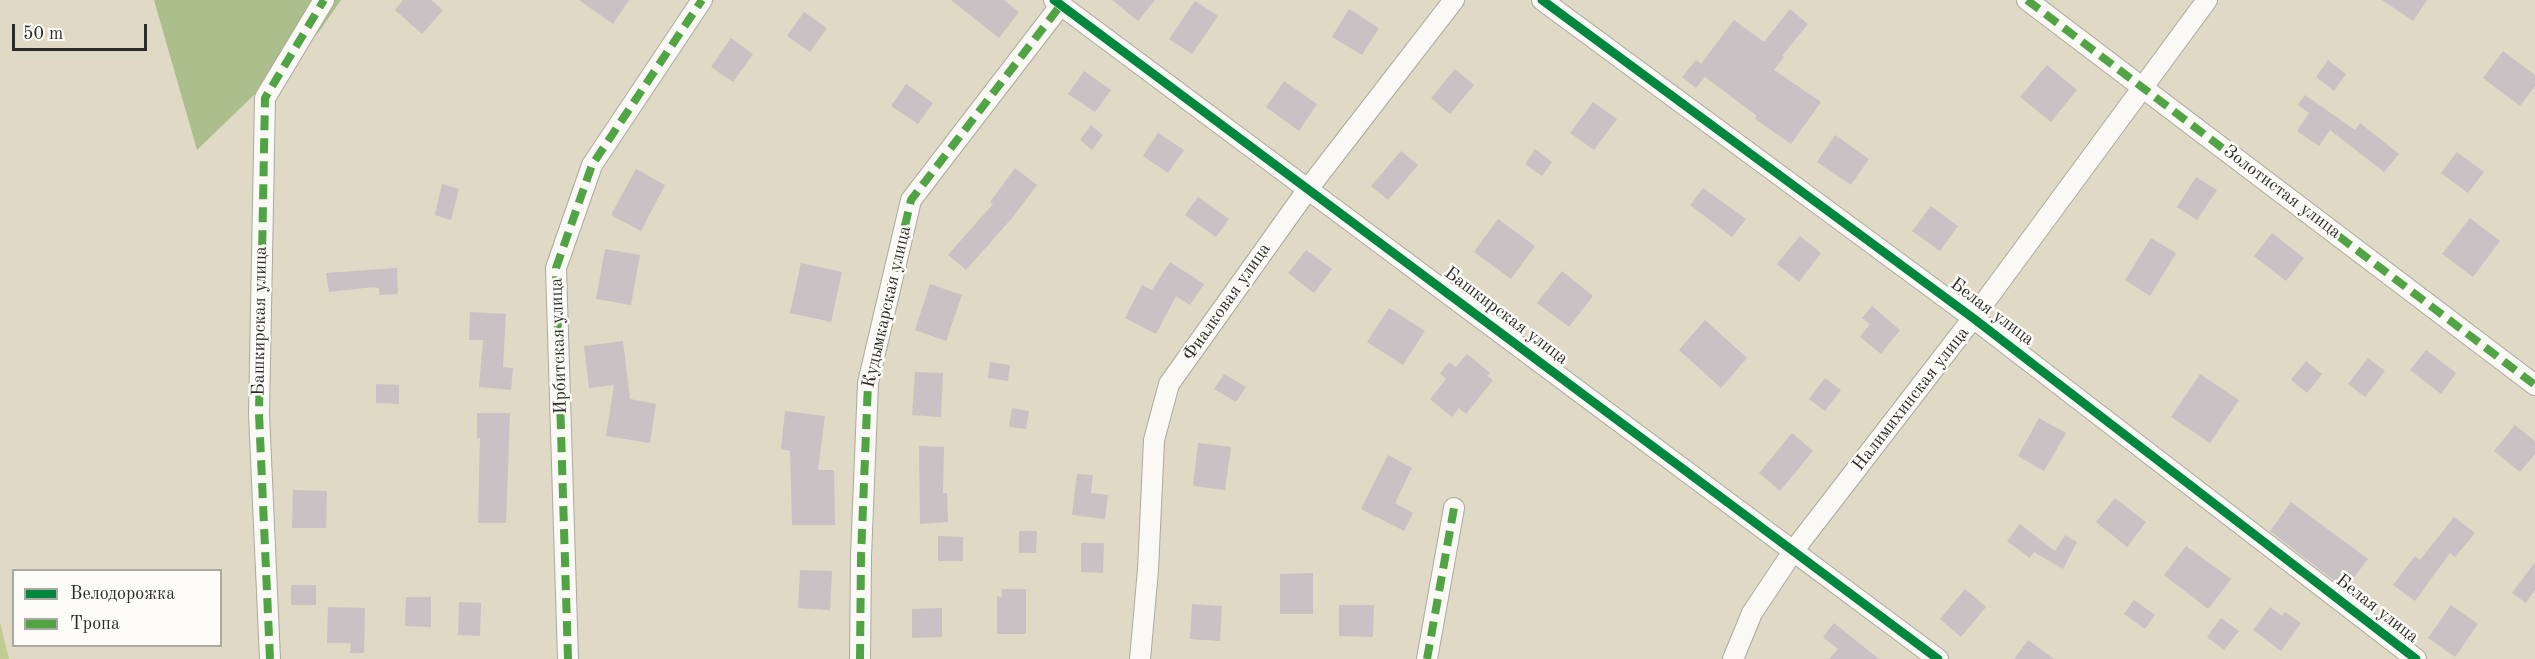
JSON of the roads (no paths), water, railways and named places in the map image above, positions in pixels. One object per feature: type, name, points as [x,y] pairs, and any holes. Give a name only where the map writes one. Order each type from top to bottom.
[{"type":"street","name":"Башкирская улица","points":[[270,659],[259,414],[266,98],[324,0]]},
{"type":"street","name":"Ирбитская улица","points":[[568,659],[556,268],[592,165],[702,0]]},
{"type":"street","name":"Фиалковая улица","points":[[1140,659],[1148,570],[1154,440],[1169,384],[1308,189],[1454,0]]},
{"type":"street","name":"Белая улица","points":[[1542,0],[1973,318],[2416,659]]},
{"type":"street","name":"Золотистая улица","points":[[2027,0],[2535,385]]},
{"type":"street","name":"Налимихинская улица","points":[[1733,659],[1752,614],[1794,550],[1973,318],[2207,0]]},
{"type":"street","name":"Башкирская улица","points":[[1057,3],[1938,659]]},
{"type":"street","name":"Кудымкарская улица","points":[[860,659],[861,556],[868,383],[911,200],[1057,3]]},
{"type":"street","points":[[1427,659],[1454,508]]}]
